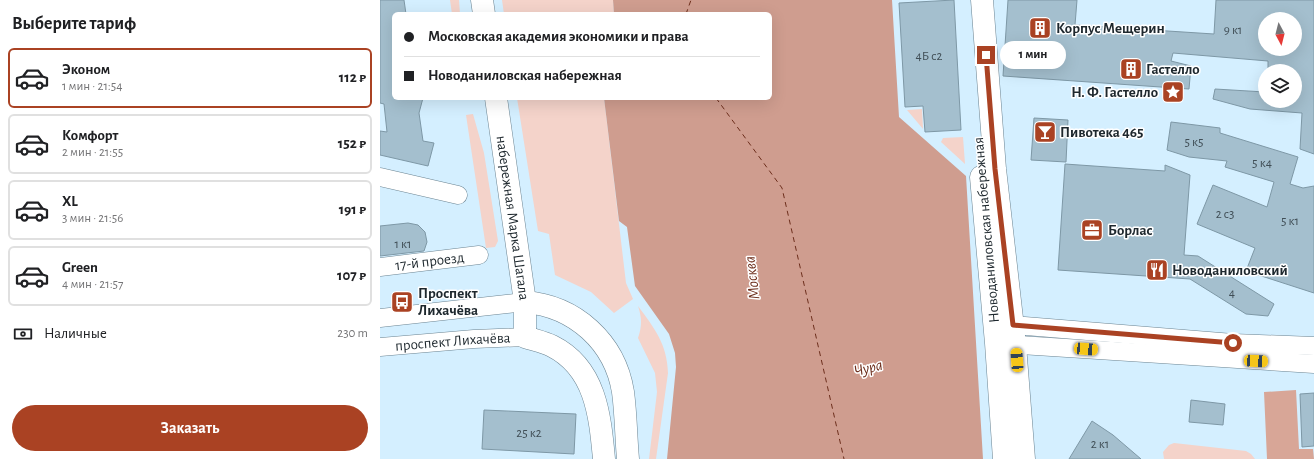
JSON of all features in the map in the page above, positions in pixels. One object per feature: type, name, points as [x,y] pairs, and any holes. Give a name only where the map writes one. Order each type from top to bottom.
[{"type":"main road","points":[[482,0],[484,12]]},
{"type":"main road","name":"Новоданиловская набережная","points":[[970,0],[978,138],[1024,459]]},
{"type":"main road","name":"Новоданиловская набережная","points":[[982,0],[995,169],[1005,334],[1004,459]]},
{"type":"main road","name":"набережная Марка Шагала","points":[[496,100],[525,302],[526,337]]},
{"type":"main road","points":[[525,302],[551,306],[584,323],[611,355],[623,391],[628,459]]},
{"type":"main road","points":[[526,337],[552,346],[580,368],[592,390],[599,410],[604,459]]},
{"type":"street","points":[[380,177],[458,195]]},
{"type":"street","name":"17-й проезд","points":[[380,267],[479,256]]},
{"type":"street","name":"проспект Лихачёва","points":[[380,318],[525,302]]},
{"type":"street","points":[[1005,334],[1314,346]]},
{"type":"street","points":[[1005,334],[1314,364]]},
{"type":"street","name":"проспект Лихачёва","points":[[380,347],[509,336],[526,337]]},
{"type":"shaded area","points":[[450,0],[459,0],[460,12],[452,12]]},
{"type":"shaded area","points":[[502,0],[613,0],[614,12],[504,12]]},
{"type":"shaded area","points":[[517,100],[604,100],[626,283],[633,299],[614,313],[591,292],[555,275],[549,234],[538,231]]},
{"type":"shaded area","points":[[922,109],[923,129],[907,110]]},
{"type":"shaded area","points":[[473,114],[484,153],[498,241],[495,247],[486,248],[466,115]]},
{"type":"shaded area","points":[[963,137],[965,164],[941,142],[943,138]]},
{"type":"shaded area","points":[[638,306],[659,337],[663,345],[667,363],[668,373],[656,459],[649,459],[657,392],[655,373],[638,338],[641,322]]},
{"type":"shaded area","points":[[1296,390],[1299,449],[1313,449],[1314,459],[1267,459],[1264,392]]},
{"type":"shaded area","points":[[1174,443],[1246,451],[1255,459],[1164,459],[1163,452],[1169,445]]},
{"type":"water","points":[[613,0],[892,0],[899,117],[966,176],[983,459],[667,459],[676,367],[675,353],[669,334],[635,286],[627,227],[619,221],[604,100],[772,100],[772,12],[614,12]]},
{"type":"building","points":[[380,0],[404,0],[406,12],[392,12],[392,100],[422,100],[419,113],[423,141],[434,143],[428,166],[380,155],[380,131],[387,132],[384,104],[380,103]]},
{"type":"building","points":[[954,0],[961,130],[925,132],[923,106],[905,107],[899,3]]},
{"type":"building","points":[[1008,0],[1077,0],[1075,25],[1214,34],[1216,0],[1314,0],[1314,154],[1300,149],[1302,113],[1250,109],[1213,99],[1215,89],[1258,92],[1258,108],[1302,108],[1302,64],[1268,64],[1268,61],[1173,53],[1171,61],[1191,66],[1189,89],[1003,76]]},
{"type":"building","points":[[1034,118],[1068,120],[1066,162],[1031,160]]},
{"type":"building","points":[[1171,122],[1220,128],[1220,133],[1298,157],[1290,184],[1303,188],[1314,186],[1314,293],[1246,271],[1255,248],[1197,224],[1213,185],[1267,207],[1274,182],[1225,167],[1227,161],[1189,157],[1167,150]]},
{"type":"building","points":[[1065,164],[1165,171],[1165,165],[1190,175],[1184,255],[1198,256],[1274,304],[1268,316],[1246,314],[1190,279],[1058,270]]},
{"type":"building","points":[[408,223],[418,225],[425,232],[427,242],[424,251],[380,256],[380,226]]},
{"type":"building","points":[[1314,393],[1314,446],[1302,447],[1300,394]]},
{"type":"building","points":[[1191,400],[1225,404],[1223,425],[1189,422]]},
{"type":"building","points":[[484,410],[576,414],[574,454],[482,449]]},
{"type":"building","points":[[1092,421],[1113,435],[1141,459],[1069,459]]},
{"type":"ferry route","points":[[687,12],[691,0]]},
{"type":"ferry route","points":[[717,100],[782,188],[844,459]]},
{"type":"place","name":"Корпус Мещерин","points":[[1040,28]]},
{"type":"place","name":"Гастелло","points":[[1131,69]]},
{"type":"place","name":"Н. Ф. Гастелло","points":[[1173,92]]},
{"type":"place","name":"Пивотека 465","points":[[1045,132]]},
{"type":"place","name":"Борлас","points":[[1092,230]]},
{"type":"place","name":"Новоданиловский","points":[[1157,270]]},
{"type":"place","name":"Проспект Лихачёва","points":[[402,302]]},
{"type":"route","points":[[986,55],[995,169],[1013,325],[1233,343]]},
{"type":"water label","name":"Москва","points":[[751,278]]},
{"type":"water label","name":"Чура","points":[[868,367]]}]
